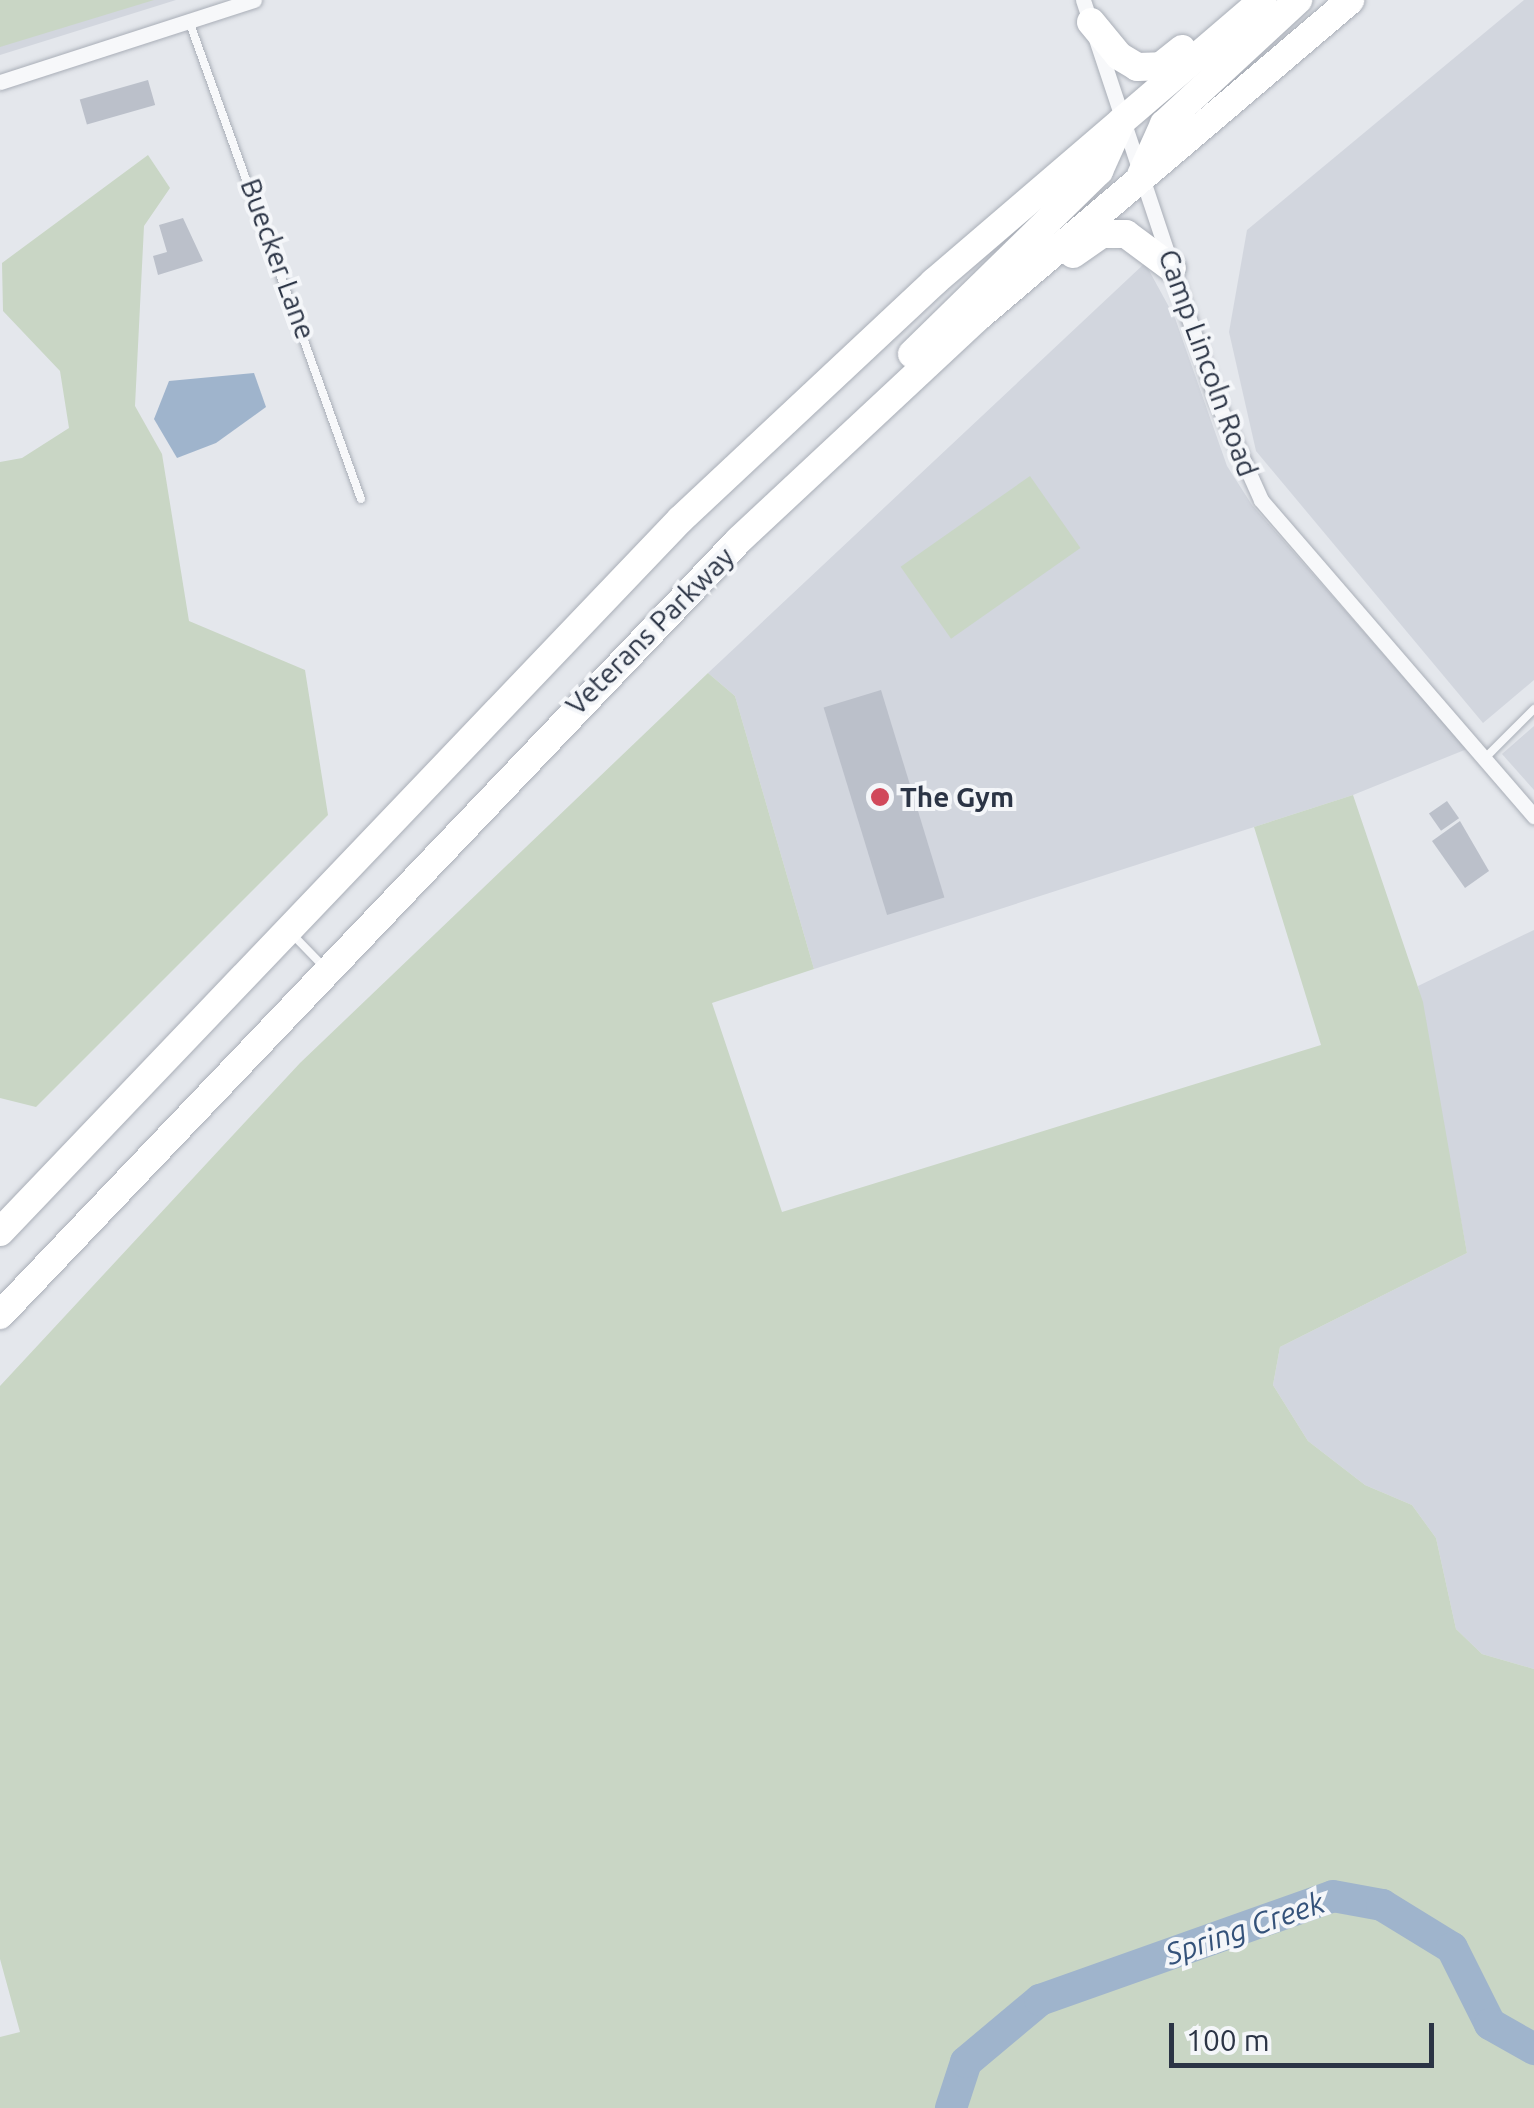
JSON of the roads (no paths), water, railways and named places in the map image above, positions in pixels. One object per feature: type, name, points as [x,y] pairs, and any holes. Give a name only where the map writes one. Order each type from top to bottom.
[{"type":"highway","points":[[1087,11],[1128,63],[1150,68],[1166,62],[1240,0]]},
{"type":"highway","name":"Veterans Parkway","points":[[0,1232],[286,928],[681,519],[934,282],[1262,0]]},
{"type":"highway","points":[[1142,175],[1164,124],[1298,0]]},
{"type":"highway","name":"Veterans Parkway","points":[[0,1315],[599,681],[821,464],[1142,175],[1350,0]]},
{"type":"highway","points":[[821,464],[835,432],[1099,171],[1122,120]]},
{"type":"highway","points":[[875,414],[907,401],[1092,238],[1126,234],[1172,268]]},
{"type":"street","points":[[0,82],[254,0]]},
{"type":"street","name":"Camp Lincoln Road","points":[[1087,11],[1217,402],[1261,500],[1534,816]]},
{"type":"lane","name":"Buecker Lane","points":[[189,21],[361,499]]},
{"type":"lane","points":[[1484,759],[1534,709]]},
{"type":"lane","points":[[286,928],[325,969]]},
{"type":"water","points":[[254,373],[266,407],[216,443],[177,458],[154,419],[169,381]]},
{"type":"waterway","name":"Spring Creek","points":[[951,2108],[966,2062],[1040,2000],[1333,1896],[1382,1905],[1452,1948],[1490,2024],[1534,2049]]},
{"type":"place","name":"The Gym","points":[[880,797]]}]
